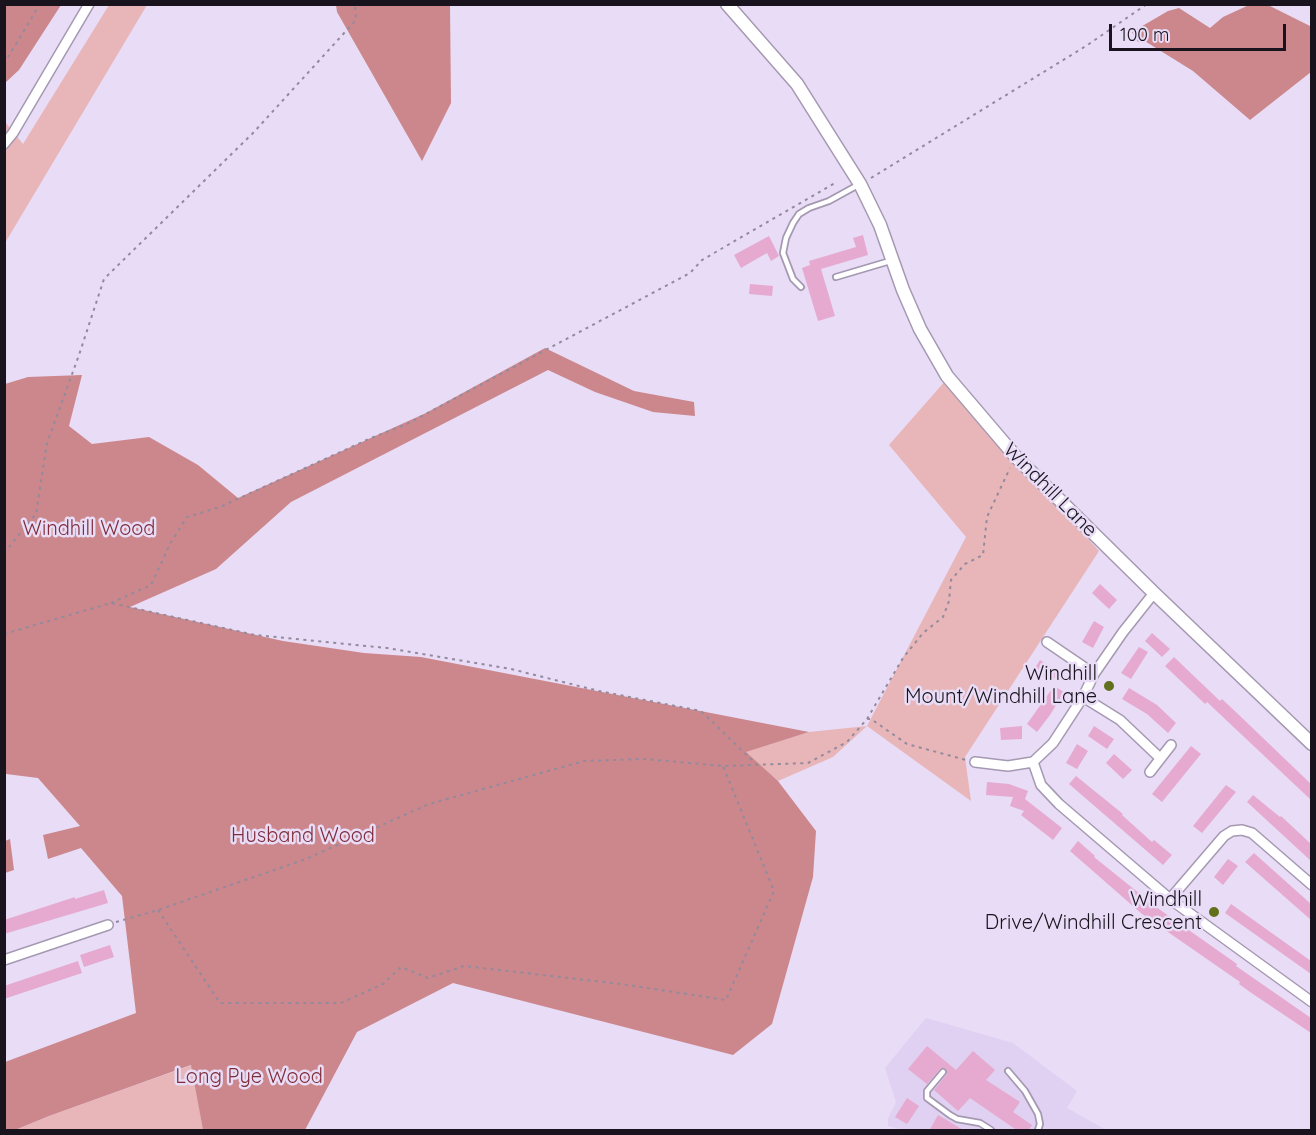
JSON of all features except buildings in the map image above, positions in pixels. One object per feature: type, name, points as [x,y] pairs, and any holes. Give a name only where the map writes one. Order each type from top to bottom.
[{"type":"street","points":[[4,144],[13,133],[89,4]]},
{"type":"street","name":"Windhill Lane","points":[[727,4],[797,84],[860,184],[880,225],[903,290],[920,328],[947,375],[1016,457],[1311,744]]},
{"type":"street","points":[[975,762],[1008,766],[1033,762],[1053,743],[1083,697],[1094,674],[1154,593]]},
{"type":"street","points":[[1047,642],[1094,674]]},
{"type":"street","points":[[1083,697],[1120,720],[1160,758]]},
{"type":"street","points":[[1150,772],[1171,745]]},
{"type":"street","points":[[1033,762],[1041,785],[1059,804],[1170,899],[1311,1002]]},
{"type":"street","points":[[1170,899],[1224,836],[1232,831],[1242,830],[1252,833],[1311,885]]},
{"type":"street","points":[[4,960],[108,925]]},
{"type":"lane","points":[[801,286],[793,279],[783,253],[786,238],[793,223],[799,214],[809,208],[830,201],[860,184]]},
{"type":"lane","points":[[836,277],[893,260]]},
{"type":"lane","points":[[1008,1071],[1025,1091],[1038,1114],[1040,1124],[1038,1131]]},
{"type":"lane","points":[[943,1072],[927,1091],[927,1098],[957,1119],[980,1123],[991,1131]]},
{"type":"path","points":[[4,64],[40,4]]},
{"type":"path","points":[[4,553],[36,514],[47,443],[104,279],[254,132],[356,20],[355,4]]},
{"type":"path","points":[[860,184],[1086,46],[1147,4]]},
{"type":"path","points":[[4,634],[111,603],[151,585],[170,544],[187,517],[220,507],[417,419],[690,273],[702,260],[835,183]]},
{"type":"path","points":[[108,925],[306,859],[429,804],[584,761],[645,759],[723,766],[808,763],[846,742],[867,719],[903,658],[923,633],[943,617],[949,600],[951,580],[965,564],[983,555],[987,517],[1016,457]]},
{"type":"path","points":[[111,603],[255,635],[387,648],[511,669],[599,691],[701,711],[758,766]]},
{"type":"path","points":[[867,719],[875,721],[907,744],[975,762]]},
{"type":"path","points":[[158,910],[220,1003],[341,1003],[383,984],[401,967],[428,978],[464,966],[621,984],[726,1000],[774,891],[723,766]]},
{"type":"shaded area","points":[[109,5],[147,5],[5,243],[5,125],[6,123],[23,144]]},
{"type":"shaded area","points":[[946,380],[1099,551],[965,757],[971,801],[867,726],[966,537],[889,445]]},
{"type":"shaded area","points":[[867,726],[833,757],[778,781],[745,752],[809,732]]},
{"type":"shaded area","points":[[926,1018],[1013,1043],[1077,1091],[1067,1108],[1106,1130],[903,1130],[888,1126],[888,1119],[896,1102],[885,1068]]},
{"type":"shaded area","points":[[192,1065],[203,1130],[15,1130],[49,1116]]},
{"type":"green space","points":[[5,4],[61,5],[19,70],[5,83]]},
{"type":"green space","points":[[336,5],[450,5],[451,103],[422,161],[337,12]]},
{"type":"green space","points":[[1249,5],[1268,5],[1312,27],[1311,72],[1250,120],[1193,71],[1143,40],[1138,42],[1132,32],[1168,11],[1179,8],[1210,28],[1223,17]]},
{"type":"green space","name":"Husband Wood","points":[[545,348],[634,391],[694,402],[695,416],[653,412],[595,392],[548,370],[291,502],[216,569],[130,607],[283,641],[364,653],[421,657],[809,732],[746,752],[778,781],[816,831],[813,877],[772,1024],[733,1055],[453,983],[357,1032],[305,1130],[203,1130],[191,1065],[15,1130],[5,1130],[5,1062],[136,1013],[122,896],[81,848],[48,859],[43,835],[80,826],[38,778],[6,774],[5,771],[5,384],[28,377],[82,375],[69,426],[92,444],[149,437],[198,465],[238,498],[426,413]]},
{"type":"green space","points":[[10,839],[14,870],[5,873],[5,841]]},
{"type":"place","name":"Windhill Mount/Windhill Lane","points":[[1109,686]]},
{"type":"place","name":"Windhill Drive/Windhill Crescent","points":[[1214,912]]},
{"type":"park label","name":"Windhill Wood","points":[[89,529]]},
{"type":"park label","name":"Long Pye Wood","points":[[249,1077]]}]
